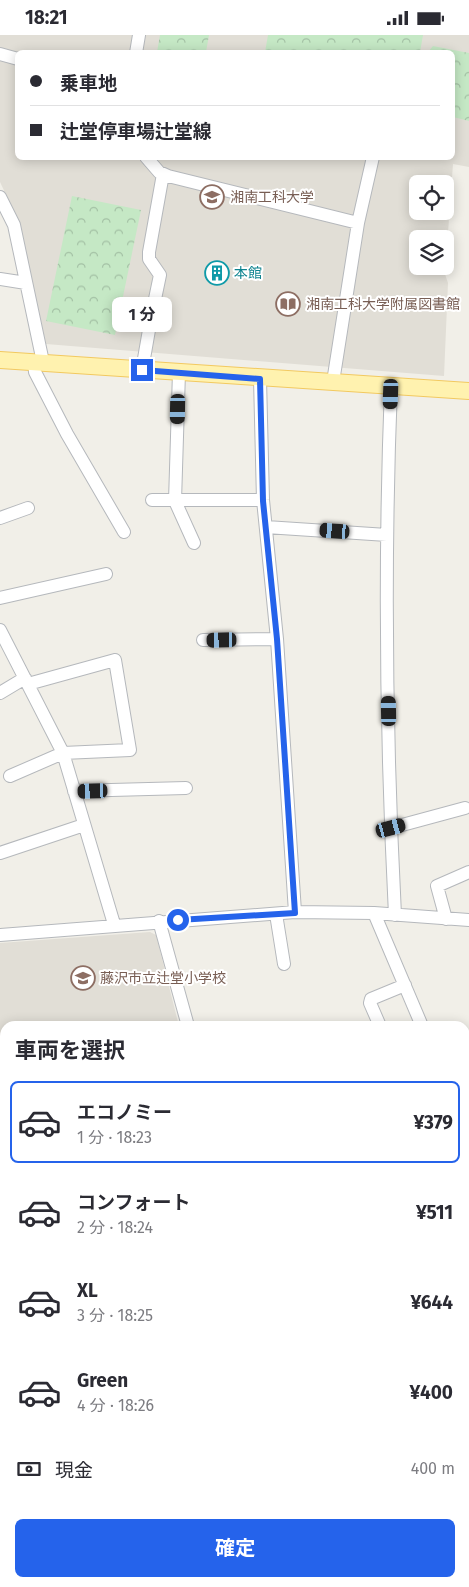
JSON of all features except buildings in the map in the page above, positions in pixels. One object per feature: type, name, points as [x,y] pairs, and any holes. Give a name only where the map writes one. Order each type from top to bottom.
[{"type":"main road","points":[[0,360],[260,379],[469,391]]},
{"type":"street","points":[[136,50],[139,35]]},
{"type":"street","points":[[0,54],[15,58]]},
{"type":"street","points":[[149,160],[163,174],[358,223]]},
{"type":"street","points":[[333,382],[358,223],[372,160]]},
{"type":"street","points":[[155,299],[160,275],[149,259],[149,251],[163,174]]},
{"type":"street","points":[[0,197],[14,225],[26,283],[38,362],[35,372],[67,434],[124,532]]},
{"type":"street","points":[[0,279],[26,283]]},
{"type":"street","points":[[142,370],[149,330]]},
{"type":"street","points":[[178,372],[175,501],[194,543]]},
{"type":"street","points":[[260,379],[263,501],[277,639],[295,913]]},
{"type":"street","points":[[391,386],[387,535],[391,828],[395,915]]},
{"type":"street","points":[[152,501],[263,501]]},
{"type":"street","points":[[0,518],[28,508]]},
{"type":"street","points":[[266,527],[387,535]]},
{"type":"street","points":[[0,598],[106,574]]},
{"type":"street","points":[[0,630],[62,753],[114,924]]},
{"type":"street","points":[[203,641],[277,639]]},
{"type":"street","points":[[0,693],[26,681],[115,660],[130,751],[62,753],[10,776]]},
{"type":"street","points":[[74,791],[186,788]]},
{"type":"street","points":[[391,828],[465,808]]},
{"type":"street","points":[[0,853],[84,825]]},
{"type":"street","points":[[446,919],[437,886],[469,872]]},
{"type":"street","points":[[0,935],[114,924],[295,913],[374,913],[469,920]]},
{"type":"street","points":[[374,913],[405,985],[417,1021]]},
{"type":"street","points":[[276,914],[284,964]]},
{"type":"street","points":[[159,921],[187,1021]]},
{"type":"street","points":[[378,1021],[370,1003],[371,999],[405,985]]},
{"type":"shaded area","name":"湘南工科大学","points":[[0,35],[469,35],[469,167],[453,164],[452,175],[409,175],[409,220],[449,220],[448,230],[409,230],[409,275],[445,275],[448,283],[444,376],[46,344],[20,224],[0,182]]},
{"type":"shaded area","name":"藤沢市立辻堂小学校","points":[[150,932],[156,935],[178,1021],[0,1021],[0,943]]},
{"type":"green space","points":[[160,35],[209,35],[206,50],[157,50]]},
{"type":"green space","points":[[268,35],[423,35],[420,50],[265,50]]},
{"type":"green space","points":[[433,46],[454,50],[430,50]]},
{"type":"green space","points":[[455,50],[469,53],[469,121],[455,118]]},
{"type":"green space","points":[[72,196],[141,210],[115,335],[46,321]]},
{"type":"tunnel","points":[[149,330],[155,299]]},
{"type":"place","name":"湘南工科大学","points":[[212,197]]},
{"type":"place","name":"本館","points":[[217,273]]},
{"type":"place","name":"湘南⼯科⼤学附属図書館","points":[[288,304]]},
{"type":"place","name":"藤沢市立辻堂小学校","points":[[83,978]]},
{"type":"route","points":[[142,370],[260,379],[263,501],[277,639],[295,913],[178,920]]}]
